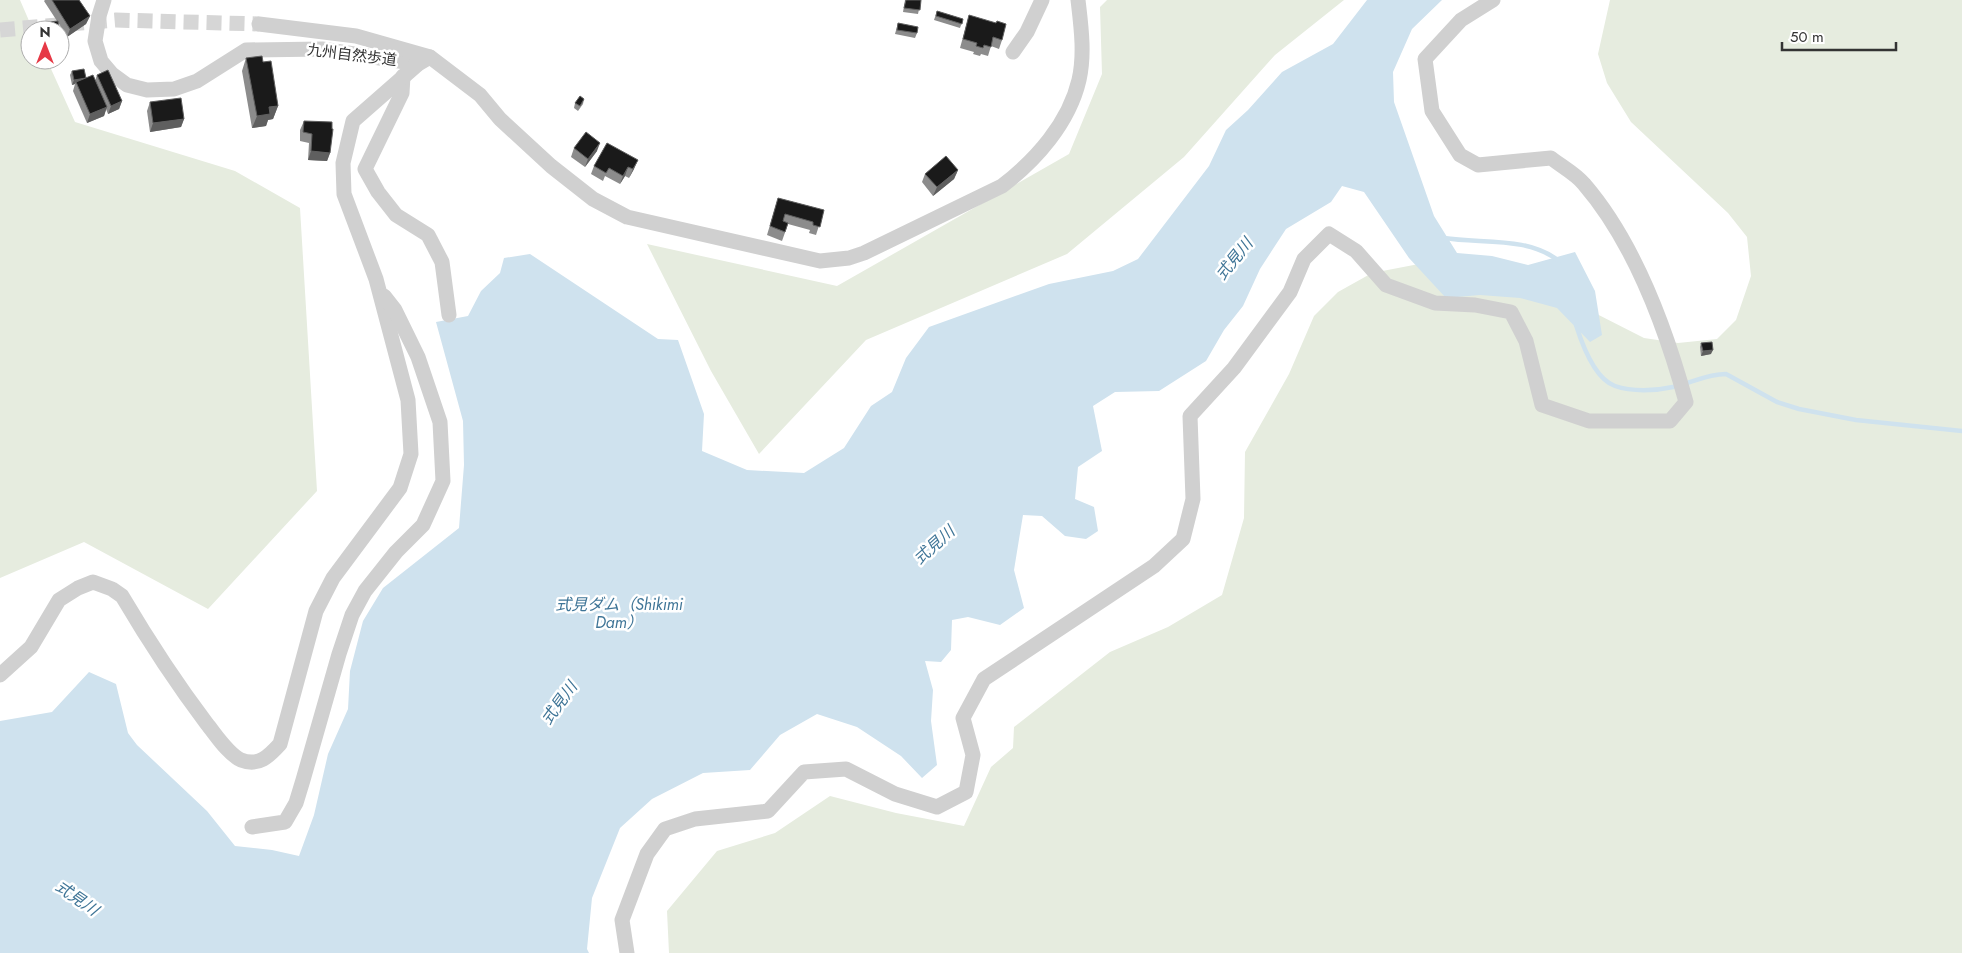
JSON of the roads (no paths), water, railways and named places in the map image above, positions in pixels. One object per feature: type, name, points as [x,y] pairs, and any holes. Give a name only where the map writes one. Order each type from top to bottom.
[{"type":"street","name":"九州自然歩道","points":[[104,0],[95,40],[101,61],[112,74],[127,85],[147,90],[174,89],[196,81],[246,50],[322,48],[424,61]]},
{"type":"street","points":[[1013,52],[1027,32],[1042,0]]},
{"type":"street","points":[[259,24],[356,36],[424,61],[480,95],[500,119],[551,166],[593,199],[627,217],[820,261],[849,258],[864,253],[1002,186],[1022,171],[1058,128],[1079,80],[1082,51],[1078,0]]},
{"type":"street","points":[[626,953],[622,920],[647,854],[665,829],[695,819],[768,811],[804,772],[846,769],[895,794],[937,806],[966,792],[973,755],[963,718],[984,679],[1154,566],[1182,539],[1193,499],[1190,416],[1234,368],[1290,292],[1304,259],[1329,234],[1356,251],[1386,285],[1435,303],[1475,305],[1511,312],[1526,341],[1542,406],[1588,421],[1670,420],[1686,402],[1673,353],[1662,323],[1628,250],[1604,210],[1583,182],[1551,158],[1478,165],[1460,155],[1432,111],[1425,59],[1461,20],[1493,0]]},
{"type":"street","points":[[0,675],[31,647],[59,600],[78,588],[94,582],[112,589],[122,596],[191,703],[223,745],[241,760],[257,762],[267,758],[280,744],[316,610],[334,578],[400,488],[412,454],[408,400],[379,290],[344,194],[343,164],[353,121],[403,76],[424,61]]},
{"type":"street","points":[[403,76],[402,93],[365,169],[378,192],[396,215],[428,235],[442,262],[449,315]]},
{"type":"street","points":[[252,827],[285,822],[292,810],[306,772],[338,654],[352,615],[365,591],[396,552],[423,525],[443,481],[440,422],[418,356],[395,310],[379,290]]},
{"type":"water","name":"式見ダム（Shikimi Dam）","points":[[1367,0],[1442,0],[1412,29],[1393,72],[1394,102],[1434,216],[1457,253],[1492,256],[1528,265],[1575,252],[1595,291],[1602,335],[1590,342],[1557,308],[1520,298],[1480,295],[1446,298],[1409,258],[1364,192],[1342,186],[1331,202],[1286,229],[1260,269],[1243,306],[1224,330],[1206,361],[1159,391],[1115,392],[1093,406],[1102,451],[1078,467],[1075,499],[1094,507],[1098,531],[1086,539],[1065,536],[1042,516],[1023,515],[1014,570],[1024,608],[1000,625],[968,617],[952,620],[951,650],[941,662],[925,661],[933,690],[931,721],[937,765],[922,778],[901,756],[857,727],[817,714],[780,735],[750,770],[703,773],[652,799],[620,828],[592,898],[587,949],[589,953],[0,953],[0,721],[52,712],[89,672],[116,684],[128,733],[137,745],[207,811],[235,846],[272,850],[299,856],[314,815],[328,754],[348,709],[350,671],[363,621],[383,588],[459,528],[464,465],[463,421],[436,322],[468,316],[481,291],[500,273],[504,258],[530,254],[658,339],[678,340],[704,414],[702,451],[747,470],[804,473],[844,448],[871,406],[892,392],[906,358],[929,327],[1049,284],[1113,271],[1138,259],[1209,166],[1226,130],[1248,110],[1282,72],[1333,44]]},
{"type":"waterway","points":[[1444,238],[1519,244],[1546,253],[1559,261]]},
{"type":"waterway","points":[[1576,325],[1595,369],[1608,382],[1622,388],[1636,390],[1659,389],[1673,387],[1712,375],[1726,374],[1777,402],[1799,409],[1856,420],[1962,431]]},
{"type":"tunnel","points":[[0,30],[116,20],[259,24]]},
{"type":"water label","name":"式見川","points":[[1234,259]]},
{"type":"water label","name":"式見川","points":[[934,545]]},
{"type":"water label","name":"式見川","points":[[559,703]]},
{"type":"water label","name":"式見川","points":[[77,898]]}]
